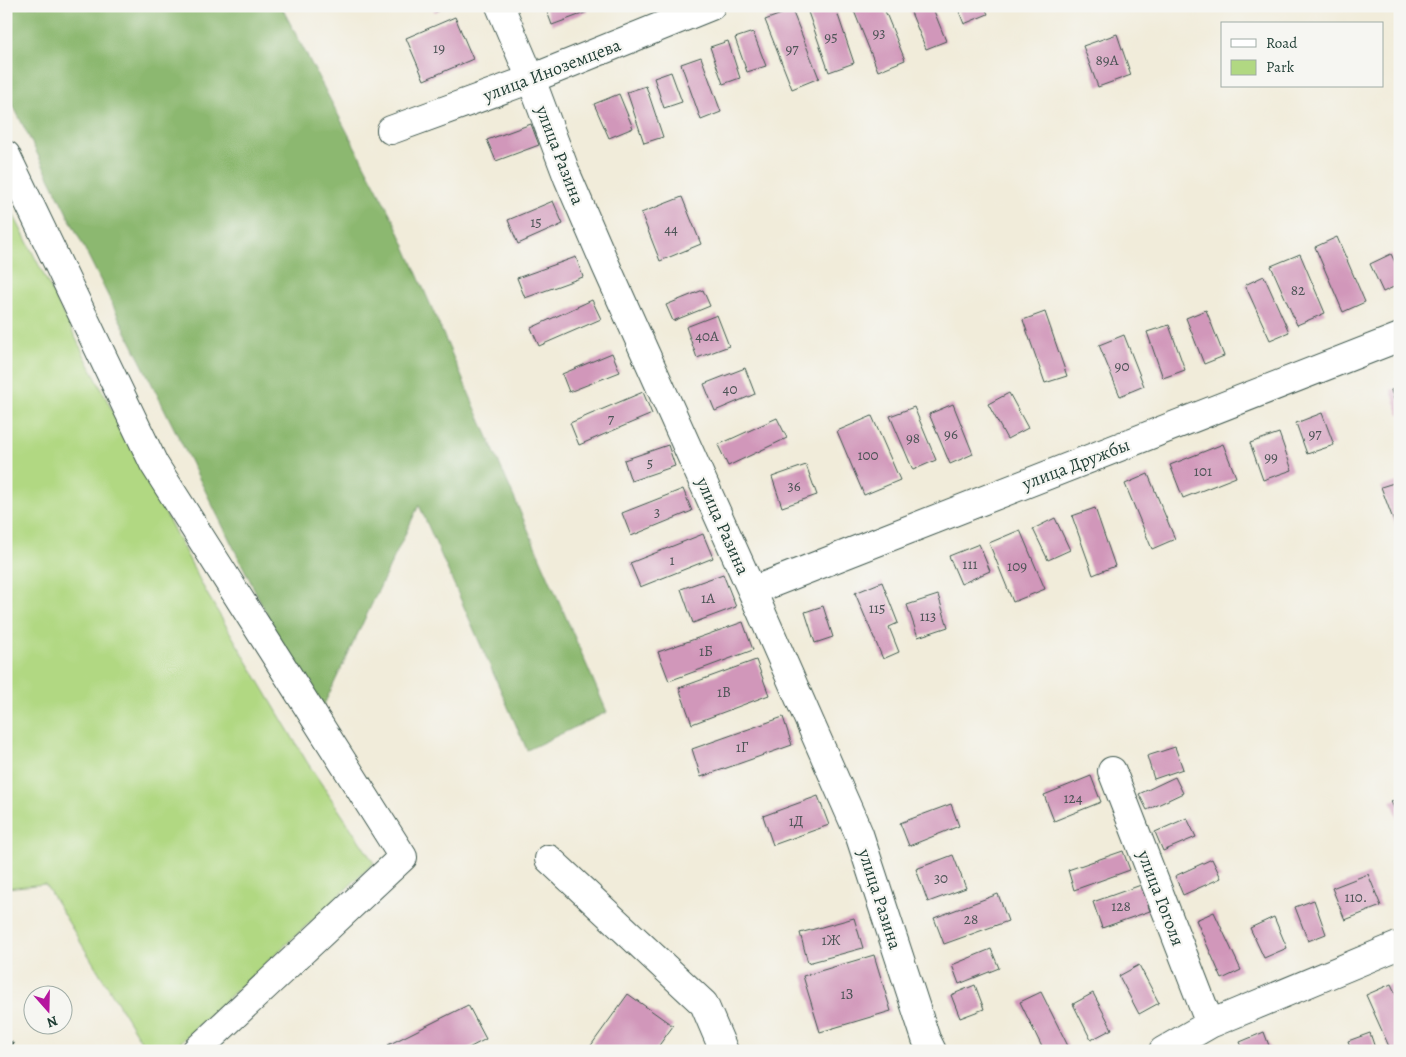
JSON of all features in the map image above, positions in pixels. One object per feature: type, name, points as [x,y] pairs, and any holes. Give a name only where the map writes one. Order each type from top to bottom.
[{"type":"street","name":"улица Разина","points":[[500,6],[531,79],[568,178],[606,266],[859,834],[926,1039],[932,1051]]},
{"type":"street","name":"улица Иноземцева","points":[[391,130],[531,79],[711,6]]},
{"type":"street","points":[[6,155],[154,464],[403,857],[196,1051]]},
{"type":"street","name":"улица Дружбы","points":[[752,591],[1400,337]]},
{"type":"street","name":"улица Гоголя","points":[[1112,771],[1210,1024]]},
{"type":"street","points":[[548,859],[704,1004],[724,1051]]},
{"type":"street","points":[[1163,1051],[1210,1024],[1400,945]]},
{"type":"path","points":[[6,1035],[17,1051]]},
{"type":"green space","points":[[6,6],[281,6],[395,223],[607,712],[527,750],[419,505],[318,717],[6,91]]},
{"type":"green space","points":[[6,200],[206,592],[307,762],[374,863],[171,1051],[147,1051],[45,884],[6,888]]},
{"type":"building","points":[[432,6],[446,6],[435,12]]},
{"type":"building","points":[[545,6],[585,6],[587,12],[552,25]]},
{"type":"building","points":[[824,6],[835,6],[854,63],[829,72],[808,12]]},
{"type":"building","points":[[852,6],[883,6],[905,60],[878,71]]},
{"type":"building","points":[[920,6],[932,6],[946,41],[926,49],[910,10]]},
{"type":"building","points":[[957,6],[984,6],[988,14],[964,24]]},
{"type":"building","points":[[792,10],[819,78],[792,89],[765,20]]},
{"type":"building","points":[[455,17],[473,59],[424,80],[406,38]]},
{"type":"building","points":[[753,32],[766,66],[747,72],[735,38]]},
{"type":"building","points":[[1117,34],[1131,75],[1098,87],[1083,46]]},
{"type":"building","points":[[728,41],[740,78],[723,84],[710,47]]},
{"type":"building","points":[[701,57],[721,112],[701,120],[681,64]]},
{"type":"building","points":[[671,72],[682,102],[664,108],[654,78]]},
{"type":"building","points":[[646,86],[663,137],[644,143],[627,92]]},
{"type":"building","points":[[619,94],[633,128],[609,138],[594,104]]},
{"type":"building","points":[[531,124],[539,145],[496,161],[487,140]]},
{"type":"building","points":[[682,197],[701,244],[660,261],[641,213]]},
{"type":"building","points":[[553,201],[563,224],[518,244],[508,220]]},
{"type":"building","points":[[1337,237],[1365,302],[1343,312],[1315,247]]},
{"type":"building","points":[[1300,254],[1325,313],[1297,325],[1271,266]]},
{"type":"building","points":[[1391,254],[1400,272],[1400,284],[1383,292],[1370,264]]},
{"type":"building","points":[[576,257],[583,277],[525,298],[517,278]]},
{"type":"building","points":[[1264,276],[1289,332],[1270,340],[1245,285]]},
{"type":"building","points":[[703,290],[710,306],[673,321],[666,305]]},
{"type":"building","points":[[592,300],[601,319],[539,346],[531,328]]},
{"type":"building","points":[[1206,310],[1224,356],[1204,364],[1186,318]]},
{"type":"building","points":[[1045,312],[1067,376],[1045,383],[1023,320]]},
{"type":"building","points":[[717,315],[729,346],[697,358],[686,327]]},
{"type":"building","points":[[1169,325],[1185,370],[1163,378],[1147,332]]},
{"type":"building","points":[[1124,335],[1144,386],[1120,396],[1099,345]]},
{"type":"building","points":[[612,353],[620,372],[569,392],[562,374]]},
{"type":"building","points":[[745,368],[755,394],[715,411],[704,384]]},
{"type":"building","points":[[1400,387],[1400,415],[1399,415],[1391,390]]},
{"type":"building","points":[[643,392],[652,414],[579,445],[570,423]]},
{"type":"building","points":[[1009,393],[1028,428],[1007,439],[988,404]]},
{"type":"building","points":[[953,404],[973,454],[950,464],[929,414]]},
{"type":"building","points":[[914,407],[936,460],[913,470],[890,416]]},
{"type":"building","points":[[1322,413],[1334,445],[1307,454],[1296,423]]},
{"type":"building","points":[[872,416],[900,480],[864,495],[837,431]]},
{"type":"building","points":[[777,418],[787,438],[728,466],[718,445]]},
{"type":"building","points":[[1279,433],[1292,470],[1263,480],[1250,443]]},
{"type":"building","points":[[1223,444],[1236,477],[1183,498],[1170,465]]},
{"type":"building","points":[[668,445],[675,466],[631,481],[624,460]]},
{"type":"building","points":[[806,465],[817,495],[782,507],[772,477]]},
{"type":"building","points":[[1148,474],[1175,539],[1152,549],[1125,484]]},
{"type":"building","points":[[1400,481],[1400,529],[1397,530],[1381,487]]},
{"type":"building","points":[[683,489],[692,511],[631,536],[622,513]]},
{"type":"building","points":[[1095,508],[1115,566],[1093,575],[1072,516]]},
{"type":"building","points":[[1055,518],[1070,550],[1048,560],[1033,529]]},
{"type":"building","points":[[1020,530],[1045,589],[1013,602],[989,543]]},
{"type":"building","points":[[703,534],[713,558],[640,587],[630,563]]},
{"type":"building","points":[[979,544],[990,571],[961,584],[949,556]]},
{"type":"building","points":[[723,574],[736,607],[693,623],[681,589]]},
{"type":"building","points":[[882,582],[898,623],[889,627],[899,652],[883,659],[855,593]]},
{"type":"building","points":[[938,595],[948,627],[918,637],[907,605]]},
{"type":"building","points":[[823,606],[833,637],[815,643],[805,612]]},
{"type":"building","points":[[743,622],[753,650],[669,681],[658,652]]},
{"type":"building","points":[[756,660],[769,695],[692,724],[679,688]]},
{"type":"building","points":[[783,717],[792,745],[701,777],[692,749]]},
{"type":"building","points":[[1175,747],[1183,769],[1154,779],[1147,756]]},
{"type":"building","points":[[1091,776],[1101,802],[1054,821],[1044,795]]},
{"type":"building","points":[[1175,777],[1183,793],[1147,810],[1139,794]]},
{"type":"building","points":[[818,796],[829,825],[773,845],[763,816]]},
{"type":"building","points":[[1400,798],[1400,822],[1391,801]]},
{"type":"building","points":[[951,804],[959,826],[909,846],[900,823]]},
{"type":"building","points":[[1187,818],[1196,837],[1163,851],[1155,832]]},
{"type":"building","points":[[1123,851],[1130,870],[1074,890],[1068,870]]},
{"type":"building","points":[[953,855],[966,888],[928,902],[916,869]]},
{"type":"building","points":[[1212,859],[1221,878],[1183,895],[1175,876]]},
{"type":"building","points":[[1368,874],[1381,906],[1345,920],[1332,888]]},
{"type":"building","points":[[1141,885],[1150,911],[1102,928],[1093,902]]},
{"type":"building","points":[[998,894],[1008,921],[944,944],[934,918]]},
{"type":"building","points":[[1314,900],[1326,934],[1308,941],[1295,907]]},
{"type":"building","points":[[1214,912],[1241,970],[1222,979],[1196,920]]},
{"type":"building","points":[[1274,917],[1287,948],[1264,958],[1250,928]]},
{"type":"building","points":[[854,918],[863,948],[808,963],[800,933]]},
{"type":"building","points":[[991,949],[999,968],[959,984],[952,965]]},
{"type":"building","points":[[874,955],[891,1011],[820,1032],[803,976]]},
{"type":"building","points":[[1139,965],[1159,1003],[1139,1014],[1119,976]]},
{"type":"building","points":[[1391,984],[1400,1003],[1400,1051],[1391,1051],[1366,995]]},
{"type":"building","points":[[975,985],[984,1009],[960,1018],[951,995]]},
{"type":"building","points":[[1041,992],[1068,1046],[1059,1051],[1044,1051],[1020,1002]]},
{"type":"building","points":[[1093,993],[1112,1029],[1091,1040],[1073,1004]]},
{"type":"building","points":[[628,994],[673,1026],[655,1051],[587,1051]]},
{"type":"building","points":[[468,1005],[486,1039],[463,1051],[391,1051],[388,1045]]},
{"type":"building","points":[[1264,1032],[1271,1051],[1244,1051],[1240,1042]]},
{"type":"building","points":[[1370,1033],[1376,1051],[1352,1051],[1348,1041]]}]
